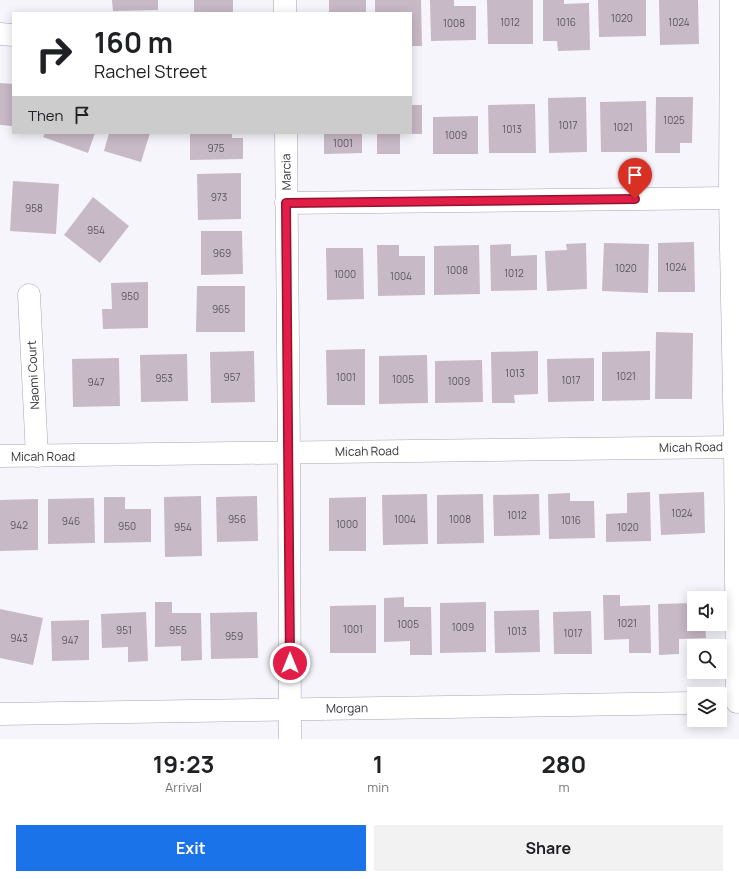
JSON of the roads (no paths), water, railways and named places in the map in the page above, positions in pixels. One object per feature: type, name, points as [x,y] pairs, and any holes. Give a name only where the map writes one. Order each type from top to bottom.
[{"type":"street","points":[[285,0],[285,12]]},
{"type":"street","points":[[730,0],[730,198],[735,447],[732,702]]},
{"type":"street","points":[[0,34],[12,35]]},
{"type":"street","name":"Marcia","points":[[286,134],[290,739]]},
{"type":"street","points":[[286,203],[730,198]]},
{"type":"street","name":"Naomi Court","points":[[29,294],[36,456]]},
{"type":"street","name":"Micah Road","points":[[0,456],[735,447]]},
{"type":"street","name":"Morgan","points":[[0,714],[290,708],[687,703]]}]
